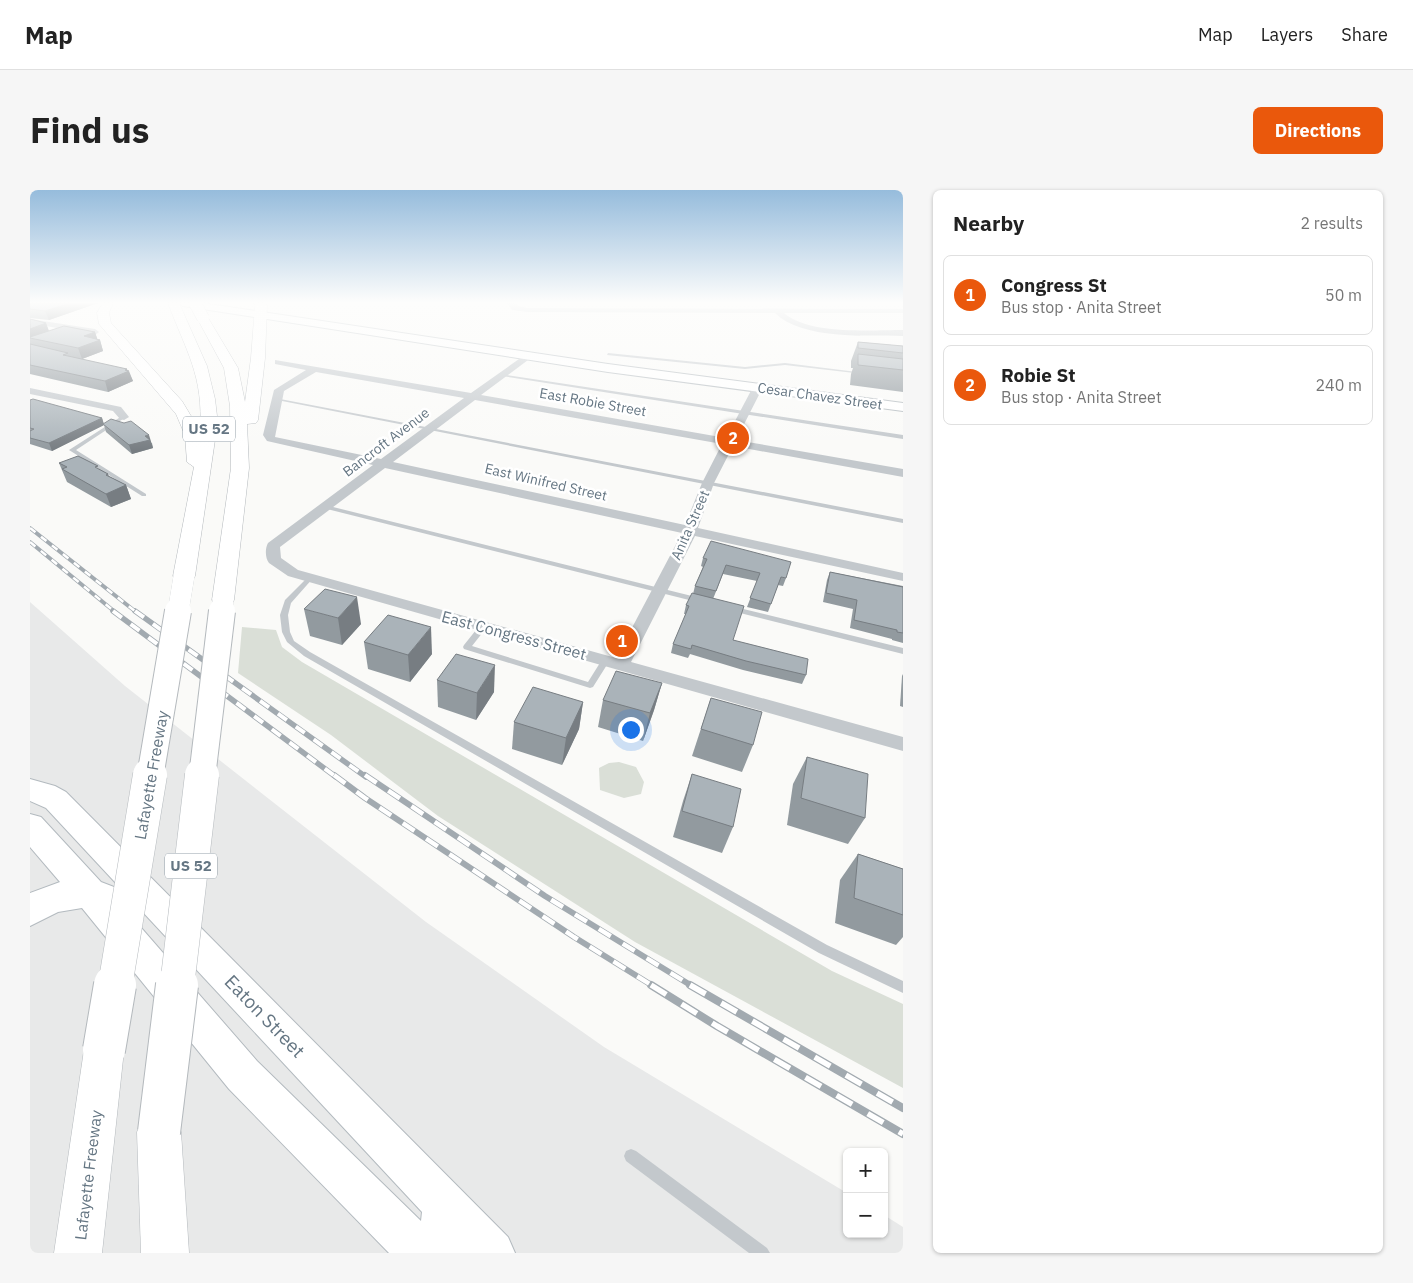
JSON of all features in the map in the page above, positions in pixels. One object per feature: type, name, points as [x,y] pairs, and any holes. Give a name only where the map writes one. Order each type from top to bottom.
[{"type":"highway","points":[[131,353],[178,403],[194,435],[197,449],[190,545]]},
{"type":"highway","name":"Lafayette Freeway","points":[[78,1253],[104,1050],[208,433],[210,412],[204,376],[196,353]]},
{"type":"highway","name":"US 52","points":[[154,1253],[158,1132],[240,468],[238,406],[234,380],[223,353]]},
{"type":"highway","points":[[240,468],[248,432],[258,353]]},
{"type":"highway","points":[[64,1253],[93,1128]]},
{"type":"highway","points":[[158,1132],[165,1253]]},
{"type":"main road","name":"Cesar Chavez Street","points":[[515,353],[608,368],[903,406]]},
{"type":"main road","name":"Eaton Street","points":[[30,790],[45,794],[56,800],[492,1253]]},
{"type":"main road","points":[[30,826],[90,893],[243,1075],[421,1253]]},
{"type":"main road","points":[[30,911],[64,894],[90,893],[143,913],[196,944]]},
{"type":"main road","points":[[437,1253],[446,1205]]},
{"type":"street","name":"Bancroft Avenue","points":[[274,560],[273,546],[529,355]]},
{"type":"street","name":"East Robie Street","points":[[278,362],[903,473]]},
{"type":"street","name":"East Winifred Street","points":[[314,369],[279,390],[269,435],[271,439],[903,577]]},
{"type":"street","name":"Anita Street","points":[[613,662],[658,590],[690,531],[708,483],[758,386]]},
{"type":"street","points":[[30,390],[117,409],[124,417]]},
{"type":"street","name":"East Congress Street","points":[[274,560],[293,573],[903,744]]},
{"type":"lane","points":[[608,354],[745,368],[792,364],[869,373]]},
{"type":"lane","points":[[502,375],[903,437]]},
{"type":"lane","points":[[278,399],[903,521]]},
{"type":"lane","points":[[124,417],[72,450],[144,495]]},
{"type":"lane","points":[[325,507],[713,604]]},
{"type":"lane","points":[[311,577],[288,602],[284,615],[286,632],[290,642],[307,654],[823,949],[903,987]]},
{"type":"lane","points":[[722,606],[903,651]]},
{"type":"lane","points":[[483,627],[467,647],[590,685],[613,662]]},
{"type":"lane","points":[[631,1156],[762,1253]]},
{"type":"shaded area","points":[[30,602],[125,686],[426,922],[604,1047],[843,1191],[843,1238],[888,1238],[888,1218],[903,1227],[903,1253],[30,1253]]},
{"type":"shaded area","points":[[242,627],[276,630],[282,647],[302,662],[832,971],[903,1004],[903,1088],[635,942],[438,816],[331,735],[238,673]]},
{"type":"shaded area","points":[[619,762],[636,767],[644,782],[641,794],[624,798],[600,790],[599,768],[609,763]]},
{"type":"building","points":[[30,353],[66,353],[68,353],[63,355],[129,371],[105,381],[30,365]]},
{"type":"building","points":[[858,354],[903,359],[903,370],[858,365]]},
{"type":"building","points":[[33,399],[102,418],[49,443],[30,438],[30,431],[34,429],[30,428],[30,400]]},
{"type":"building","points":[[111,419],[124,423],[131,421],[149,435],[145,436],[150,440],[129,445],[103,424]]},
{"type":"building","points":[[78,456],[98,466],[95,467],[108,474],[106,475],[126,485],[106,494],[62,469],[67,467],[59,463]]},
{"type":"building","points":[[711,541],[791,562],[786,578],[781,577],[771,604],[750,598],[760,573],[726,565],[716,591],[695,586],[707,559],[703,558]]},
{"type":"building","points":[[830,572],[903,587],[903,633],[854,620],[857,600],[826,593]]},
{"type":"building","points":[[325,589],[357,597],[338,618],[304,609]]},
{"type":"building","points":[[692,593],[744,606],[733,640],[808,659],[806,675],[746,661],[692,645],[691,649],[673,644],[689,606],[686,605]]},
{"type":"building","points":[[388,615],[431,627],[408,655],[364,642]]},
{"type":"building","points":[[456,654],[495,665],[477,693],[437,680]]},
{"type":"building","points":[[616,671],[662,683],[650,713],[603,700]]},
{"type":"building","points":[[533,687],[583,702],[566,738],[514,722]]},
{"type":"building","points":[[711,698],[762,712],[753,745],[701,729]]},
{"type":"building","points":[[807,757],[868,774],[865,818],[801,798]]},
{"type":"building","points":[[692,774],[741,789],[733,827],[682,811]]},
{"type":"building","points":[[858,854],[903,869],[903,915],[854,898]]},
{"type":"railway","points":[[30,528],[136,612]]},
{"type":"railway","points":[[30,542],[115,612]]},
{"type":"railway","points":[[113,611],[336,777]]},
{"type":"railway","points":[[135,611],[366,777]]},
{"type":"railway","points":[[334,775],[365,798],[574,937],[653,986]]},
{"type":"railway","points":[[365,775],[545,896],[692,986]]},
{"type":"railway","points":[[651,985],[717,1026],[903,1134]]},
{"type":"railway","points":[[690,985],[903,1108]]},
{"type":"place","name":"Robie St","points":[[733,438]]},
{"type":"place","name":"Congress St","points":[[622,641]]}]
